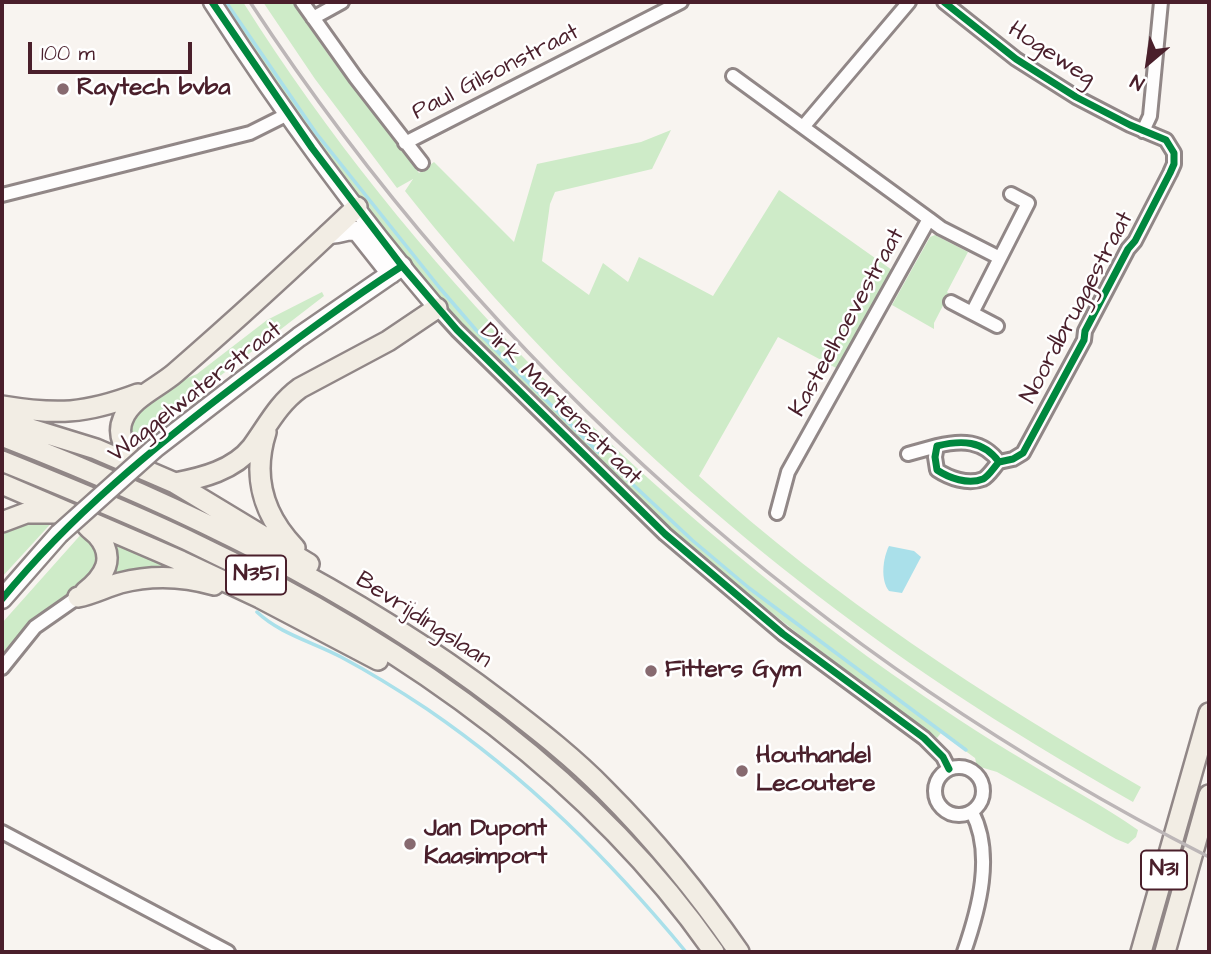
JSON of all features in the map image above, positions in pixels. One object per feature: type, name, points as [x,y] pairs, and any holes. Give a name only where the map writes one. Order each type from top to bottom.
[{"type":"highway","points":[[138,467],[125,449],[120,434],[122,421],[133,404],[175,373],[357,207]]},
{"type":"highway","points":[[175,483],[202,477],[229,466],[252,447],[282,404],[300,388],[388,341],[438,308]]},
{"type":"highway","points":[[2,406],[58,413],[79,412],[152,390]]},
{"type":"highway","points":[[2,420],[96,449],[175,483],[371,603],[390,626]]},
{"type":"highway","points":[[269,421],[260,457],[259,478],[263,499],[282,535],[316,568]]},
{"type":"highway","name":"Bevrijdingslaan","points":[[2,436],[210,526],[288,566],[390,626],[476,683],[541,733],[604,789],[662,850],[704,901],[739,952]]},
{"type":"highway","name":"Bevrijdingslaan","points":[[2,461],[94,499],[236,564],[350,628],[439,684],[492,723],[598,815],[663,887],[714,952]]},
{"type":"highway","points":[[2,484],[181,561],[283,610],[384,663],[460,712],[492,723]]},
{"type":"highway","points":[[2,522],[26,513],[75,516],[98,537],[106,558],[100,580],[78,597]]},
{"type":"highway","points":[[78,597],[122,583],[153,578],[184,578],[213,584],[283,610]]},
{"type":"highway","name":"N31","points":[[1141,952],[1209,713]]},
{"type":"highway","name":"N31","points":[[1165,952],[1209,795]]},
{"type":"main road","points":[[328,234],[357,231],[396,270]]},
{"type":"main road","name":"Waggelwaterstraat","points":[[2,599],[59,534],[154,449],[299,337],[396,270]]},
{"type":"street","name":"Dirk Martensstraat","points":[[212,2],[288,114],[357,207],[396,270],[438,308],[457,330],[665,534],[783,634],[924,738],[943,757],[949,769]]},
{"type":"street","points":[[302,2],[422,163]]},
{"type":"street","points":[[313,18],[342,2]]},
{"type":"street","name":"Paul Gilsonstraat","points":[[405,143],[681,2]]},
{"type":"street","points":[[803,127],[909,2]]},
{"type":"street","name":"Hogeweg","points":[[944,2],[1016,59],[1076,96],[1143,131]]},
{"type":"street","points":[[1143,131],[1150,116],[1161,2]]},
{"type":"street","name":"Kasteelhoevestraat","points":[[733,76],[929,219],[789,472],[777,513]]},
{"type":"street","points":[[2,195],[250,133],[288,114]]},
{"type":"street","name":"Noordbruggestraat","points":[[937,446],[937,470],[950,478],[976,481],[985,478],[999,462],[1013,459],[1023,453],[1174,164],[1174,153],[1168,142],[1143,131]]},
{"type":"street","points":[[972,313],[1028,202],[1011,194]]},
{"type":"street","points":[[929,219],[941,228],[1000,258]]},
{"type":"street","points":[[951,302],[997,326]]},
{"type":"street","points":[[908,454],[960,441],[979,444],[999,462]]},
{"type":"street","points":[[2,668],[35,627],[78,597]]},
{"type":"street","points":[[949,769],[969,769],[981,780],[982,798],[972,811],[962,815],[953,814],[937,803],[934,794],[936,783],[949,769]]},
{"type":"street","points":[[964,952],[983,868],[982,838],[972,811]]},
{"type":"street","points":[[2,832],[228,952]]},
{"type":"green space","points":[[220,2],[243,2],[308,100],[379,193],[455,283],[535,370],[620,452],[707,530],[798,604],[942,708],[1138,830],[1136,837],[1128,844],[1116,839],[997,772],[977,766],[975,758],[941,733],[937,738],[797,633],[717,569],[654,513],[458,320],[327,157]]},
{"type":"green space","points":[[263,2],[292,2],[330,57],[419,173],[434,162],[514,242],[537,164],[641,142],[671,130],[652,169],[555,192],[550,204],[542,261],[589,295],[603,263],[628,282],[639,257],[713,296],[779,190],[892,270],[838,369],[778,337],[699,476],[803,563],[912,644],[1025,718],[1141,787],[1133,802],[993,718],[872,636],[798,581],[657,461],[525,331],[464,262],[405,191],[413,179],[397,188],[315,79]]},
{"type":"green space","points":[[935,235],[968,252],[947,292],[949,294],[934,323],[934,329],[892,305],[930,237]]},
{"type":"green space","points":[[322,292],[324,296],[142,436],[140,442],[129,433],[129,422],[135,409],[173,384],[197,374],[267,320]]},
{"type":"green space","points":[[56,518],[2,577],[2,526]]},
{"type":"green space","points":[[84,531],[102,557],[89,583],[34,618],[2,656],[2,623]]},
{"type":"green space","points":[[104,535],[188,569],[108,582]]},
{"type":"water","points":[[889,546],[914,551],[921,557],[902,593],[889,591],[884,581],[884,563]]},
{"type":"waterway","points":[[226,2],[316,133],[439,287],[476,330],[598,452]]},
{"type":"waterway","points":[[611,464],[692,540],[749,588],[966,750]]},
{"type":"waterway","points":[[257,612],[276,626],[363,669],[464,735],[533,792],[597,852],[686,952]]},
{"type":"railway","points":[[250,2],[344,135],[446,262],[556,381],[674,492],[798,596],[929,692],[1066,779],[1209,857]]},
{"type":"cycle path","points":[[212,2],[312,148],[402,266],[457,330],[665,534],[783,634],[924,738],[943,757],[949,769]]},
{"type":"cycle path","points":[[944,2],[1016,59],[1076,97],[1166,140],[1174,153],[1174,164],[1170,173],[1023,453],[1013,459],[999,462],[989,474],[977,481],[953,478],[937,470],[935,457],[937,446],[963,443],[986,449],[999,462]]},
{"type":"cycle path","points":[[2,599],[56,539],[145,457],[281,351],[402,266]]},
{"type":"place","name":"Raytech bvba","points":[[63,89]]},
{"type":"place","name":"Fitters Gym","points":[[651,671]]},
{"type":"place","name":"Houthandel Lecoutere","points":[[742,771]]},
{"type":"place","name":"Jan Dupont Kaasimport","points":[[410,844]]}]
